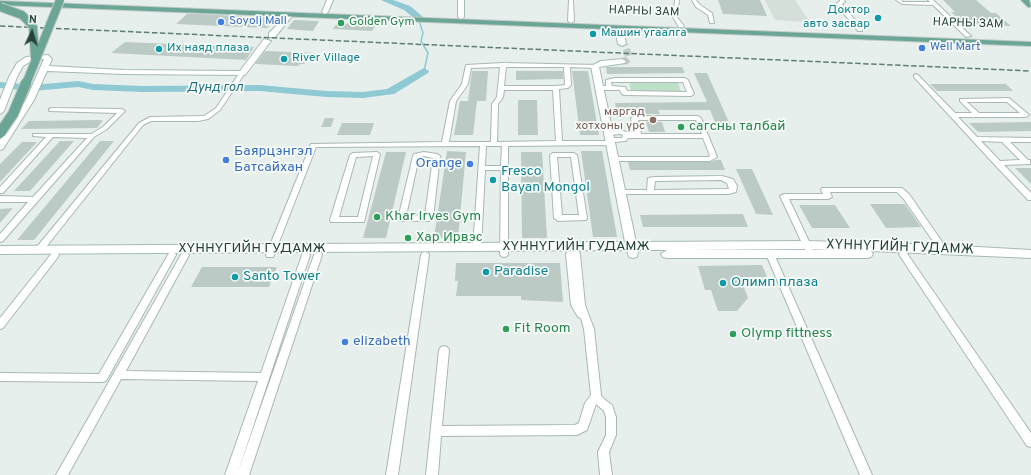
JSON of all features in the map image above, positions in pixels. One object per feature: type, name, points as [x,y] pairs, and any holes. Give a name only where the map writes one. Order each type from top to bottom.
[{"type":"main road","name":"НАРНЫ ЗАМ","points":[[17,0],[37,0],[63,3]]},
{"type":"main road","points":[[325,12],[330,0]]},
{"type":"main road","points":[[461,0],[461,17]]},
{"type":"main road","points":[[1025,0],[1031,5]]},
{"type":"main road","name":"НАРНЫ ЗАМ","points":[[0,2],[63,3],[215,10],[325,12],[395,17]]},
{"type":"main road","points":[[0,133],[13,114],[34,64],[63,3]]},
{"type":"main road","points":[[0,7],[22,15],[33,26],[35,37],[34,64]]},
{"type":"main road","name":"НАРНЫ ЗАМ","points":[[215,10],[290,15],[681,26],[1031,44]]},
{"type":"main road","points":[[1,108],[13,76],[18,68],[24,61],[36,57],[48,59],[54,66],[64,68],[123,72],[240,75],[290,15]]},
{"type":"main road","name":"НАРНЫ ЗАМ","points":[[439,18],[461,17],[573,23],[621,28],[968,36],[1031,39]]},
{"type":"main road","points":[[621,28],[624,45]]},
{"type":"main road","points":[[0,147],[30,100],[48,59]]},
{"type":"main road","points":[[622,61],[601,63],[595,66],[604,88],[614,159],[632,250]]},
{"type":"main road","points":[[42,70],[64,68]]},
{"type":"main road","name":"ХҮННҮГИЙН ГУДАМЖ","points":[[0,256],[185,255],[477,247],[504,251],[573,254],[632,250],[770,254],[809,250],[1031,260]]},
{"type":"main road","name":"ХҮННҮГИЙН ГУДАМЖ","points":[[0,250],[271,252],[306,255],[425,255],[504,251],[943,249],[1031,254]]},
{"type":"street","points":[[571,0],[573,23]]},
{"type":"street","points":[[677,0],[675,17],[681,26]]},
{"type":"street","points":[[694,0],[698,6],[710,14],[712,22]]},
{"type":"street","points":[[842,0],[843,2],[839,4],[860,30]]},
{"type":"street","points":[[898,0],[902,3],[932,2],[968,36]]},
{"type":"street","points":[[494,144],[495,104],[500,97],[502,88],[503,65]]},
{"type":"street","points":[[445,144],[453,101],[465,84],[468,66],[595,66]]},
{"type":"street","points":[[502,88],[556,88],[568,85],[567,66]]},
{"type":"street","points":[[39,250],[140,124],[150,120],[206,118],[218,109],[240,75]]},
{"type":"street","points":[[916,76],[1031,198]]},
{"type":"street","points":[[615,80],[685,80],[691,94],[624,93],[623,88],[604,88],[608,81],[615,80]]},
{"type":"street","points":[[556,88],[561,144],[564,155]]},
{"type":"street","points":[[952,115],[977,115],[1026,115],[1009,100],[962,100],[977,115]]},
{"type":"street","points":[[0,239],[92,136],[105,128],[122,111],[51,110]]},
{"type":"street","points":[[611,139],[621,132],[625,134],[638,134],[634,118],[698,118],[714,157],[710,159],[614,159]]},
{"type":"street","points":[[35,135],[92,136]]},
{"type":"street","points":[[0,191],[51,136]]},
{"type":"street","points":[[271,252],[313,144],[561,144],[611,139],[624,140],[626,136],[706,136]]},
{"type":"street","points":[[975,139],[1031,140]]},
{"type":"street","points":[[1004,140],[1028,162]]},
{"type":"street","points":[[366,155],[369,144]]},
{"type":"street","points":[[424,154],[425,144]]},
{"type":"street","points":[[477,247],[483,144]]},
{"type":"street","points":[[504,251],[505,144]]},
{"type":"street","points":[[376,154],[361,220],[334,220],[353,155],[366,155],[376,154]]},
{"type":"street","points":[[424,154],[437,156],[429,218],[402,219],[416,156],[424,154]]},
{"type":"street","points":[[553,155],[564,155],[574,155],[583,218],[558,218],[553,155]]},
{"type":"street","points":[[997,163],[1028,162]]},
{"type":"street","points":[[481,168],[504,168]]},
{"type":"street","points":[[621,192],[650,192],[729,192],[733,190],[733,186],[730,181],[722,178],[655,179],[651,180],[650,192]]},
{"type":"street","points":[[809,250],[784,196],[828,196],[825,190],[899,190],[906,196],[943,249]]},
{"type":"street","points":[[0,199],[35,200]]},
{"type":"street","points":[[573,254],[575,305],[589,329],[596,396],[600,402],[608,408],[612,422],[609,442],[603,452],[606,475]]},
{"type":"street","points":[[770,254],[866,475]]},
{"type":"street","points":[[903,254],[1031,442]]},
{"type":"street","points":[[0,325],[55,255]]},
{"type":"street","points":[[0,377],[102,378],[172,255]]},
{"type":"street","points":[[62,475],[185,255]]},
{"type":"street","points":[[231,475],[306,255]]},
{"type":"street","points":[[244,475],[318,255]]},
{"type":"street","points":[[392,475],[425,255]]},
{"type":"street","points":[[432,475],[444,350]]},
{"type":"street","points":[[119,375],[265,376]]},
{"type":"street","points":[[436,431],[577,430],[583,426],[590,403],[596,396]]},
{"type":"shaded area","points":[[765,0],[795,0],[810,22],[775,20]]},
{"type":"green space","points":[[629,83],[678,83],[681,92],[631,92]]},
{"type":"building","points":[[718,0],[760,0],[767,16],[723,14]]},
{"type":"building","points":[[943,0],[976,0],[991,13],[996,13],[1011,26],[964,24],[951,12],[955,12]]},
{"type":"building","name":"Soyolj Mall","points":[[187,14],[277,18],[267,28],[176,24]]},
{"type":"building","points":[[294,20],[319,21],[313,31],[287,29]]},
{"type":"building","points":[[337,23],[376,25],[372,31],[333,29]]},
{"type":"building","points":[[125,42],[254,47],[246,60],[111,53]]},
{"type":"building","name":"River Village","points":[[265,51],[312,53],[304,64],[300,64],[298,66],[255,64]]},
{"type":"building","points":[[606,67],[682,67],[685,73],[607,74]]},
{"type":"building","points":[[472,71],[488,71],[486,101],[477,101],[473,135],[454,135],[460,101],[468,101]]},
{"type":"building","points":[[516,71],[563,71],[563,79],[516,80]]},
{"type":"building","points":[[572,71],[588,71],[599,135],[580,135]]},
{"type":"building","points":[[694,73],[707,73],[732,129],[718,129],[710,110],[658,110],[660,114],[644,114],[643,110],[616,110],[615,103],[707,102]]},
{"type":"building","points":[[930,84],[1006,84],[1013,91],[937,91]]},
{"type":"building","points":[[518,100],[537,100],[538,135],[518,135]]},
{"type":"building","points":[[325,118],[334,118],[331,127],[321,127]]},
{"type":"building","points":[[103,120],[97,128],[21,129],[29,121]]},
{"type":"building","points":[[646,122],[662,122],[665,132],[649,132]]},
{"type":"building","points":[[1031,122],[1031,131],[978,132],[969,123]]},
{"type":"building","points":[[342,123],[374,123],[370,135],[337,135]]},
{"type":"building","points":[[60,141],[74,141],[30,191],[14,191]]},
{"type":"building","points":[[100,141],[114,141],[34,240],[17,240]]},
{"type":"building","points":[[22,142],[37,142],[0,182],[0,164]]},
{"type":"building","points":[[447,151],[466,152],[458,238],[434,238]]},
{"type":"building","points":[[581,151],[602,151],[617,237],[593,237]]},
{"type":"building","points":[[386,152],[406,152],[386,238],[363,238]]},
{"type":"building","points":[[521,152],[542,152],[547,238],[522,238]]},
{"type":"building","points":[[721,160],[725,170],[630,170],[628,162],[710,162]]},
{"type":"building","points":[[1015,168],[1031,168],[1031,184]]},
{"type":"building","points":[[736,169],[752,169],[773,215],[756,214]]},
{"type":"building","points":[[870,204],[905,204],[921,227],[886,228]]},
{"type":"building","points":[[799,205],[835,205],[850,228],[812,228]]},
{"type":"building","points":[[13,208],[0,223],[0,209]]},
{"type":"building","points":[[743,214],[748,227],[643,227],[640,215]]},
{"type":"building","points":[[456,263],[560,263],[563,302],[521,300],[521,296],[456,296],[458,281],[455,281]]},
{"type":"building","name":"Олимп плаза","points":[[762,265],[767,277],[740,277],[748,298],[737,311],[718,311],[711,290],[705,290],[698,266]]},
{"type":"building","name":"Santo Tower","points":[[202,267],[277,267],[269,287],[191,287]]},
{"type":"waterway","points":[[385,0],[407,8],[418,17]]},
{"type":"waterway","points":[[418,17],[423,33],[421,41],[428,53],[424,71]]},
{"type":"waterway","name":"Дунд гол","points":[[0,85],[33,88],[78,84],[93,87],[142,89],[260,88],[326,94],[363,95],[390,92],[424,71]]},
{"type":"tunnel","points":[[622,61],[626,61],[629,58],[625,45]]},
{"type":"railway","points":[[0,26],[1031,71]]},
{"type":"place","name":"Доктор авто засвар","points":[[878,18]]},
{"type":"place","name":"Soyolj Mall","points":[[221,22]]},
{"type":"place","name":"Golden Gym","points":[[341,23]]},
{"type":"place","name":"Машин угаалга","points":[[593,34]]},
{"type":"place","name":"Well Mart","points":[[922,48]]},
{"type":"place","name":"Их наяд плаза","points":[[159,49]]},
{"type":"place","name":"River Village","points":[[284,59]]},
{"type":"place","name":"маргад хотхоны үрс","points":[[653,120]]},
{"type":"place","name":"сагсны талбай","points":[[681,127]]},
{"type":"place","name":"Баярцэнгэл Батсайхан","points":[[226,160]]},
{"type":"place","name":"Orange","points":[[470,164]]},
{"type":"place","name":"Fresco Bayan Mongol","points":[[493,180]]},
{"type":"place","name":"Khar Irves Gym","points":[[377,217]]},
{"type":"place","name":"Хар Ирвэс","points":[[408,238]]},
{"type":"place","name":"Paradise","points":[[486,272]]},
{"type":"place","name":"Santo Tower","points":[[235,277]]},
{"type":"place","name":"Олимп плаза","points":[[723,283]]},
{"type":"place","name":"Fit Room","points":[[506,329]]},
{"type":"place","name":"Olymp fittness","points":[[733,334]]},
{"type":"place","name":"elizabeth","points":[[345,342]]}]
